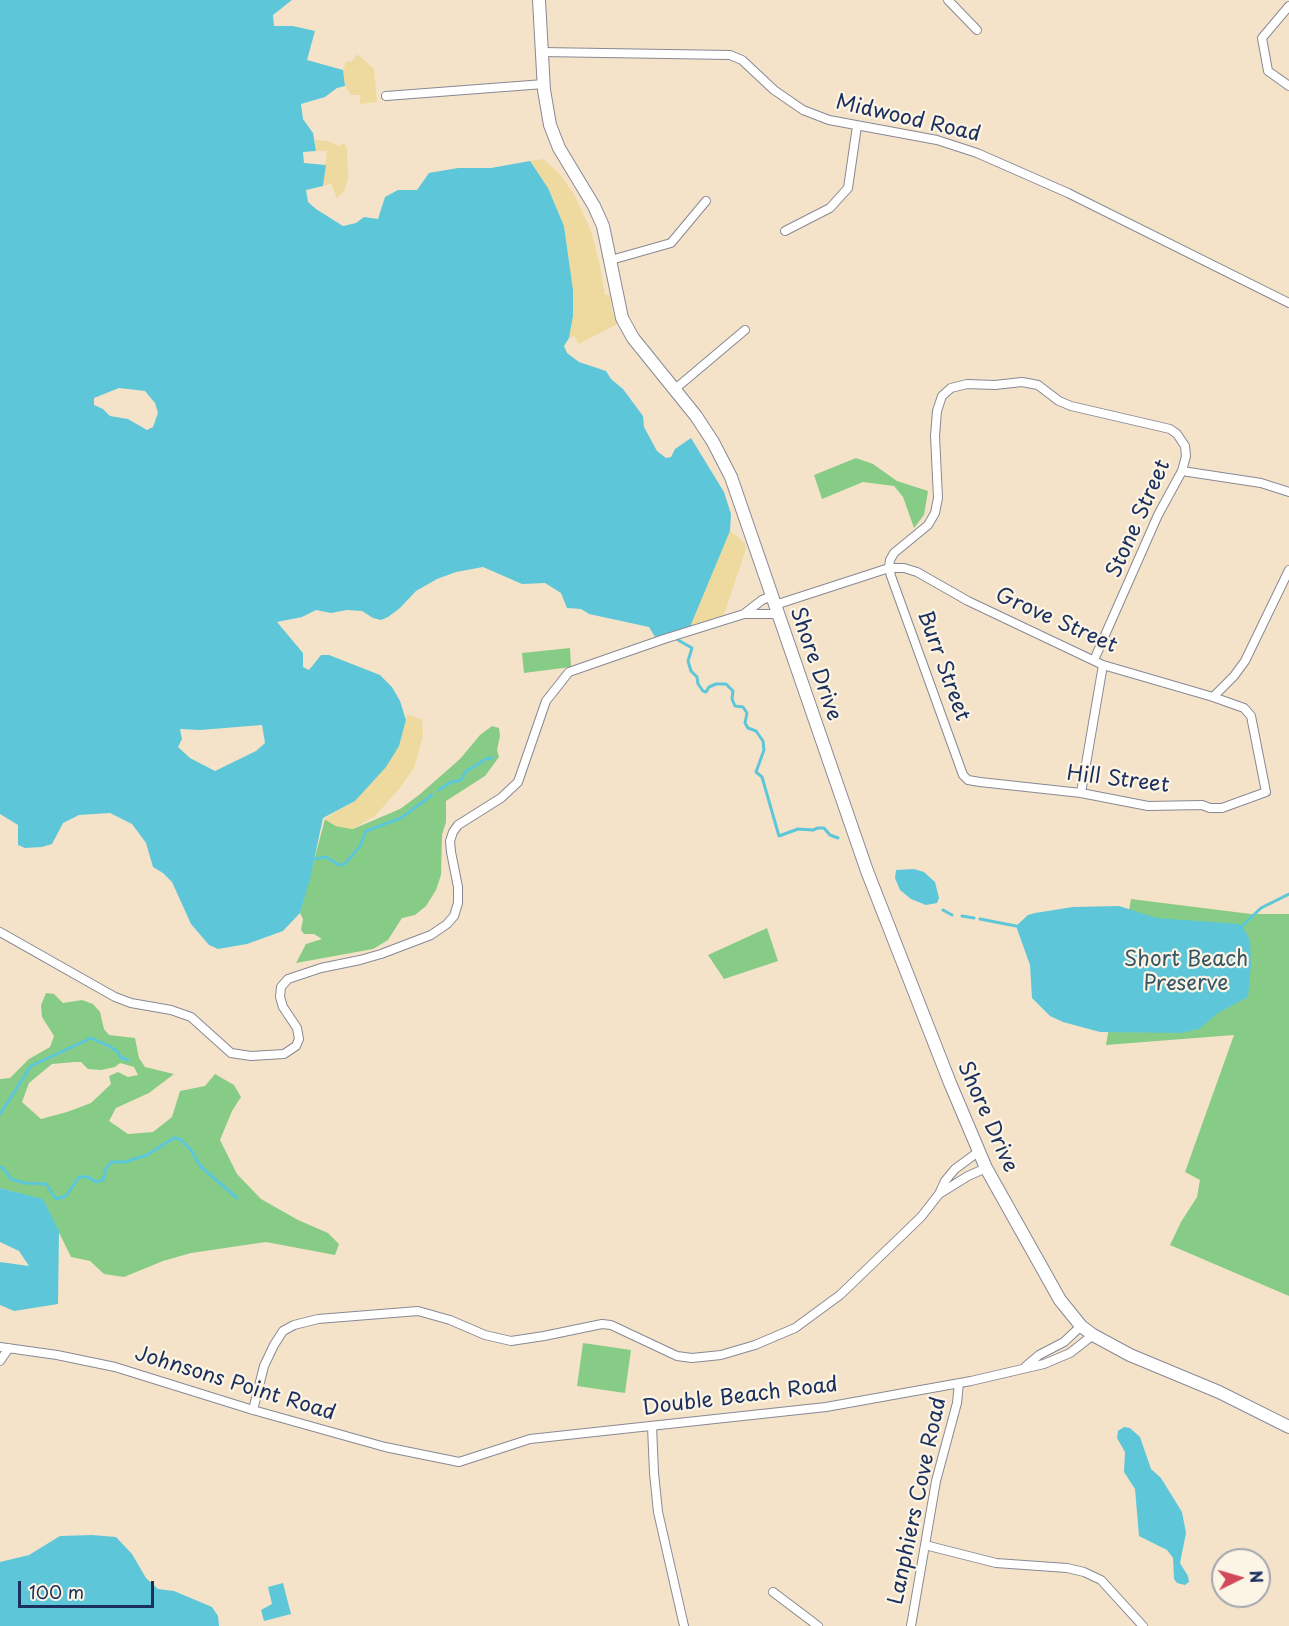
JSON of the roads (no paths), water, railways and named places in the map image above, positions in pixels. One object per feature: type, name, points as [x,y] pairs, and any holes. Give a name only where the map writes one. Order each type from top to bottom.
[{"type":"main road","name":"Shore Drive","points":[[539,0],[546,110],[554,138],[597,213],[605,232],[624,322],[633,338],[707,432],[724,464],[740,502],[868,873],[986,1168],[1060,1300],[1081,1326],[1130,1355],[1219,1392],[1289,1427]]},
{"type":"street","points":[[948,0],[977,30]]},
{"type":"street","points":[[1289,6],[1262,38],[1268,71],[1289,86]]},
{"type":"street","name":"Midwood Road","points":[[541,52],[730,55],[742,60],[774,90],[803,110],[829,120],[937,140],[977,153],[1086,202],[1289,303]]},
{"type":"street","points":[[386,96],[544,84]]},
{"type":"street","points":[[785,231],[830,208],[848,188],[857,126]]},
{"type":"street","points":[[610,260],[671,243],[706,201]]},
{"type":"street","points":[[675,389],[745,330]]},
{"type":"street","name":"Stone Street","points":[[889,568],[894,553],[927,525],[935,513],[938,498],[935,436],[937,411],[942,396],[951,388],[967,384],[995,385],[1022,382],[1038,385],[1059,401],[1071,406],[1170,429],[1177,434],[1185,446],[1186,456],[1182,471],[1158,514],[1099,662],[1081,793]]},
{"type":"street","points":[[1182,471],[1261,483],[1289,492]]},
{"type":"street","name":"Grove Street","points":[[775,605],[889,568],[904,568],[917,572],[968,601],[1099,662],[1244,708],[1251,716],[1266,792]]},
{"type":"street","name":"Burr Street","points":[[889,568],[963,775]]},
{"type":"street","points":[[1213,697],[1245,661],[1286,582],[1289,570]]},
{"type":"street","points":[[744,614],[762,600],[775,605]]},
{"type":"street","points":[[0,932],[115,998],[171,1010],[191,1017],[231,1053],[251,1056],[284,1054],[296,1046],[299,1039],[297,1028],[279,997],[281,987],[288,979],[321,968],[371,957],[431,935],[454,916],[458,903],[458,887],[450,841],[453,832],[458,825],[501,798],[518,782],[546,701],[569,672],[664,639],[775,605]]},
{"type":"street","name":"Hill Street","points":[[963,775],[968,780],[1081,793],[1148,806],[1202,805],[1210,808],[1237,803],[1266,792]]},
{"type":"street","points":[[939,1194],[955,1168],[978,1152]]},
{"type":"street","points":[[253,1410],[264,1366],[283,1331],[294,1324],[318,1319],[418,1311],[450,1320],[485,1335],[511,1341],[602,1324],[620,1328],[677,1356],[706,1357],[735,1351],[782,1335],[812,1317],[840,1295],[899,1239],[939,1194],[986,1168]]},
{"type":"street","name":"Double Beach Road","points":[[1026,1367],[1039,1355],[1064,1342],[1081,1326]]},
{"type":"street","name":"Double Beach Road","points":[[459,1462],[530,1439],[826,1407],[1002,1375],[1044,1364],[1070,1353],[1093,1335]]},
{"type":"street","points":[[0,1361],[4,1347]]},
{"type":"street","name":"Johnsons Point Road","points":[[4,1347],[115,1367],[253,1410],[385,1447],[459,1462]]},
{"type":"street","name":"Lanphiers Cove Road","points":[[911,1626],[936,1481],[957,1403],[959,1383]]},
{"type":"street","points":[[652,1426],[658,1512],[684,1626]]},
{"type":"street","points":[[925,1545],[996,1563],[1067,1568],[1084,1572],[1101,1580],[1143,1626]]},
{"type":"street","points":[[772,1592],[817,1626]]},
{"type":"water","points":[[0,0],[292,0],[273,15],[274,26],[293,26],[315,31],[307,60],[343,70],[345,86],[337,88],[325,97],[301,104],[303,119],[313,133],[316,151],[303,152],[304,163],[326,165],[323,186],[306,190],[308,202],[343,226],[356,223],[364,217],[378,219],[385,197],[398,190],[417,190],[429,173],[458,168],[491,168],[530,161],[548,188],[564,226],[573,290],[573,316],[569,338],[564,346],[567,353],[579,362],[606,371],[611,379],[623,389],[643,416],[644,427],[657,451],[666,458],[671,457],[675,449],[691,438],[724,492],[731,514],[730,531],[690,627],[655,637],[649,627],[589,614],[581,609],[567,608],[561,593],[545,583],[522,584],[483,567],[456,572],[437,579],[416,591],[400,608],[381,620],[362,611],[347,610],[331,613],[316,610],[302,617],[277,622],[303,653],[303,667],[309,670],[321,655],[329,655],[380,675],[392,687],[400,701],[406,720],[399,746],[386,767],[355,801],[323,818],[300,913],[283,931],[247,944],[218,949],[209,945],[191,924],[172,882],[153,867],[146,843],[132,824],[110,813],[79,815],[63,823],[52,844],[25,848],[18,845],[18,825],[0,814]],"holes":[[[119,388],[145,391],[155,403],[158,413],[153,427],[147,430],[128,419],[110,416],[103,409],[94,405],[94,398]],[[262,725],[265,743],[256,751],[215,771],[190,758],[178,747],[182,739],[180,729],[200,730]]]},
{"type":"water","points":[[914,869],[924,872],[935,882],[939,898],[937,903],[926,905],[911,899],[900,890],[895,878],[896,870]]},
{"type":"water","points":[[1119,906],[1157,918],[1242,926],[1250,940],[1251,964],[1248,997],[1218,1013],[1199,1029],[1181,1033],[1100,1032],[1050,1016],[1032,998],[1030,965],[1016,926],[1028,915],[1035,913],[1073,907]]},
{"type":"water","points":[[0,1188],[43,1199],[59,1231],[58,1304],[14,1311],[0,1305],[0,1262],[29,1266],[19,1251],[0,1242]]},
{"type":"water","points":[[1124,1427],[1130,1428],[1140,1437],[1151,1469],[1161,1478],[1182,1512],[1186,1533],[1180,1563],[1189,1582],[1185,1585],[1177,1583],[1174,1579],[1173,1558],[1167,1550],[1139,1536],[1135,1489],[1124,1472],[1125,1452],[1117,1438],[1118,1431]]},
{"type":"water","points":[[60,1536],[116,1537],[132,1554],[146,1578],[158,1589],[174,1591],[212,1607],[218,1616],[219,1626],[0,1626],[0,1562],[29,1555]]},
{"type":"water","points":[[283,1583],[291,1614],[264,1621],[261,1610],[272,1604],[268,1587]]},
{"type":"waterway","points":[[678,640],[692,648],[688,661],[703,691],[706,692],[709,687],[716,684],[726,684],[733,691],[732,699],[735,706],[743,707],[747,713],[745,723],[748,728],[756,731],[763,741],[764,750],[756,772],[762,777],[779,836],[798,829],[824,828],[830,835],[838,838]]},
{"type":"waterway","points":[[439,790],[451,782],[462,779],[465,772],[486,759],[492,758]]},
{"type":"waterway","points":[[315,859],[326,857],[339,865],[345,864],[360,846],[366,831],[401,818],[432,795]]},
{"type":"waterway","points":[[1242,926],[1261,908],[1289,894]]},
{"type":"waterway","points":[[943,910],[952,915]]},
{"type":"waterway","points":[[962,916],[974,918]]},
{"type":"waterway","points":[[980,919],[1016,926]]},
{"type":"waterway","points":[[0,1114],[31,1066],[91,1038],[109,1046],[118,1052],[120,1057],[128,1060]]},
{"type":"waterway","points":[[0,1167],[11,1179],[25,1183],[46,1184],[56,1199],[66,1196],[79,1177],[88,1177],[96,1182],[103,1180],[111,1162],[125,1162],[147,1155],[174,1138],[180,1139],[191,1150],[200,1166],[237,1198]]},
{"type":"park label","name":"Short Beach Preserve","points":[[1186,972]]}]
